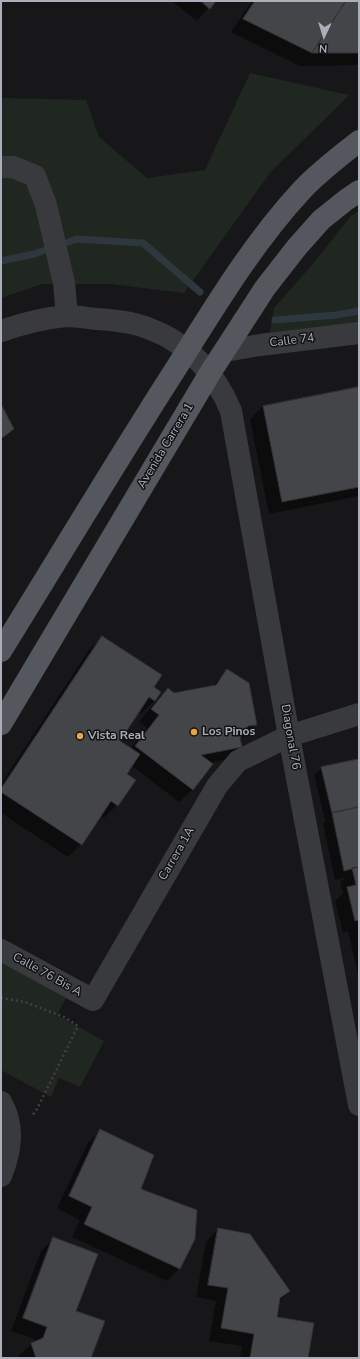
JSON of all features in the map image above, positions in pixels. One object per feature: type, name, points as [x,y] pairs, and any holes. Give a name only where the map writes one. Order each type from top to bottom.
[{"type":"main road","points":[[1,651],[188,350],[253,251],[277,218],[302,189],[359,141]]},
{"type":"main road","name":"Avenida Carrera 1","points":[[1,724],[210,373],[265,288],[297,246],[321,220],[359,191]]},
{"type":"street","points":[[1,167],[13,167],[35,176],[46,205],[64,283],[67,316]]},
{"type":"street","name":"Diagonal 76","points":[[1,331],[21,324],[67,316],[115,320],[150,328],[188,350],[210,373],[224,394],[231,411],[289,736],[359,1105]]},
{"type":"street","name":"Calle 74","points":[[225,351],[260,345],[359,333]]},
{"type":"street","name":"Carrera 1A","points":[[92,1000],[217,786],[238,761],[289,736],[359,714]]},
{"type":"street","name":"Calle 76 Bis A","points":[[1,950],[92,1000]]},
{"type":"street","points":[[1,1102],[8,1116],[11,1131],[10,1148],[1,1176]]},
{"type":"path","points":[[1,998],[26,1002],[64,1017],[78,1026],[37,1110],[24,1124],[11,1131]]},
{"type":"shaded area","points":[[250,73],[349,95],[270,173],[184,293],[110,284],[42,284],[1,298],[1,98],[86,100],[99,137],[147,178],[205,170]]},
{"type":"shaded area","points":[[359,211],[359,327],[269,337],[274,308],[311,266],[351,216]]},
{"type":"shaded area","points":[[1,960],[67,996],[57,1015],[104,1041],[80,1087],[59,1078],[51,1097],[1,1070]]},
{"type":"building","points":[[201,1],[216,1],[210,9]]},
{"type":"building","points":[[255,1],[346,1],[312,53],[243,19]]},
{"type":"building","points":[[346,1],[359,1],[359,53],[312,53]]},
{"type":"building","points":[[359,387],[359,487],[282,502],[263,406]]},
{"type":"building","points":[[1,404],[14,429],[1,439]]},
{"type":"building","name":"Vista Real","points":[[102,636],[162,675],[154,687],[161,692],[155,701],[149,697],[120,741],[140,754],[127,774],[136,780],[118,806],[111,801],[82,845],[1,792],[1,789]]},
{"type":"building","name":"Los Pinos","points":[[227,669],[249,683],[257,725],[248,726],[240,738],[242,747],[201,755],[213,764],[193,790],[135,746],[159,715],[151,709],[168,688],[174,693],[216,685]]},
{"type":"building","points":[[359,759],[359,807],[332,813],[321,767]]},
{"type":"building","points":[[359,807],[359,867],[344,871],[332,813]]},
{"type":"building","points":[[359,867],[359,920],[355,921],[347,887],[356,885],[352,868]]},
{"type":"building","points":[[100,1129],[154,1155],[141,1189],[197,1210],[195,1239],[180,1269],[84,1224],[92,1207],[69,1196]]},
{"type":"building","points":[[218,1228],[250,1234],[290,1291],[280,1298],[277,1317],[314,1323],[308,1358],[250,1358],[254,1334],[221,1328],[228,1288],[208,1285]]},
{"type":"building","points":[[53,1237],[98,1254],[76,1311],[105,1321],[91,1358],[36,1358],[31,1343],[43,1338],[47,1327],[23,1318]]},
{"type":"waterway","points":[[1,261],[34,254],[77,239],[143,243],[200,292]]},
{"type":"waterway","points":[[275,320],[336,315],[359,311]]},
{"type":"place","name":"Los Pinos","points":[[194,732]]},
{"type":"place","name":"Vista Real","points":[[80,736]]}]
